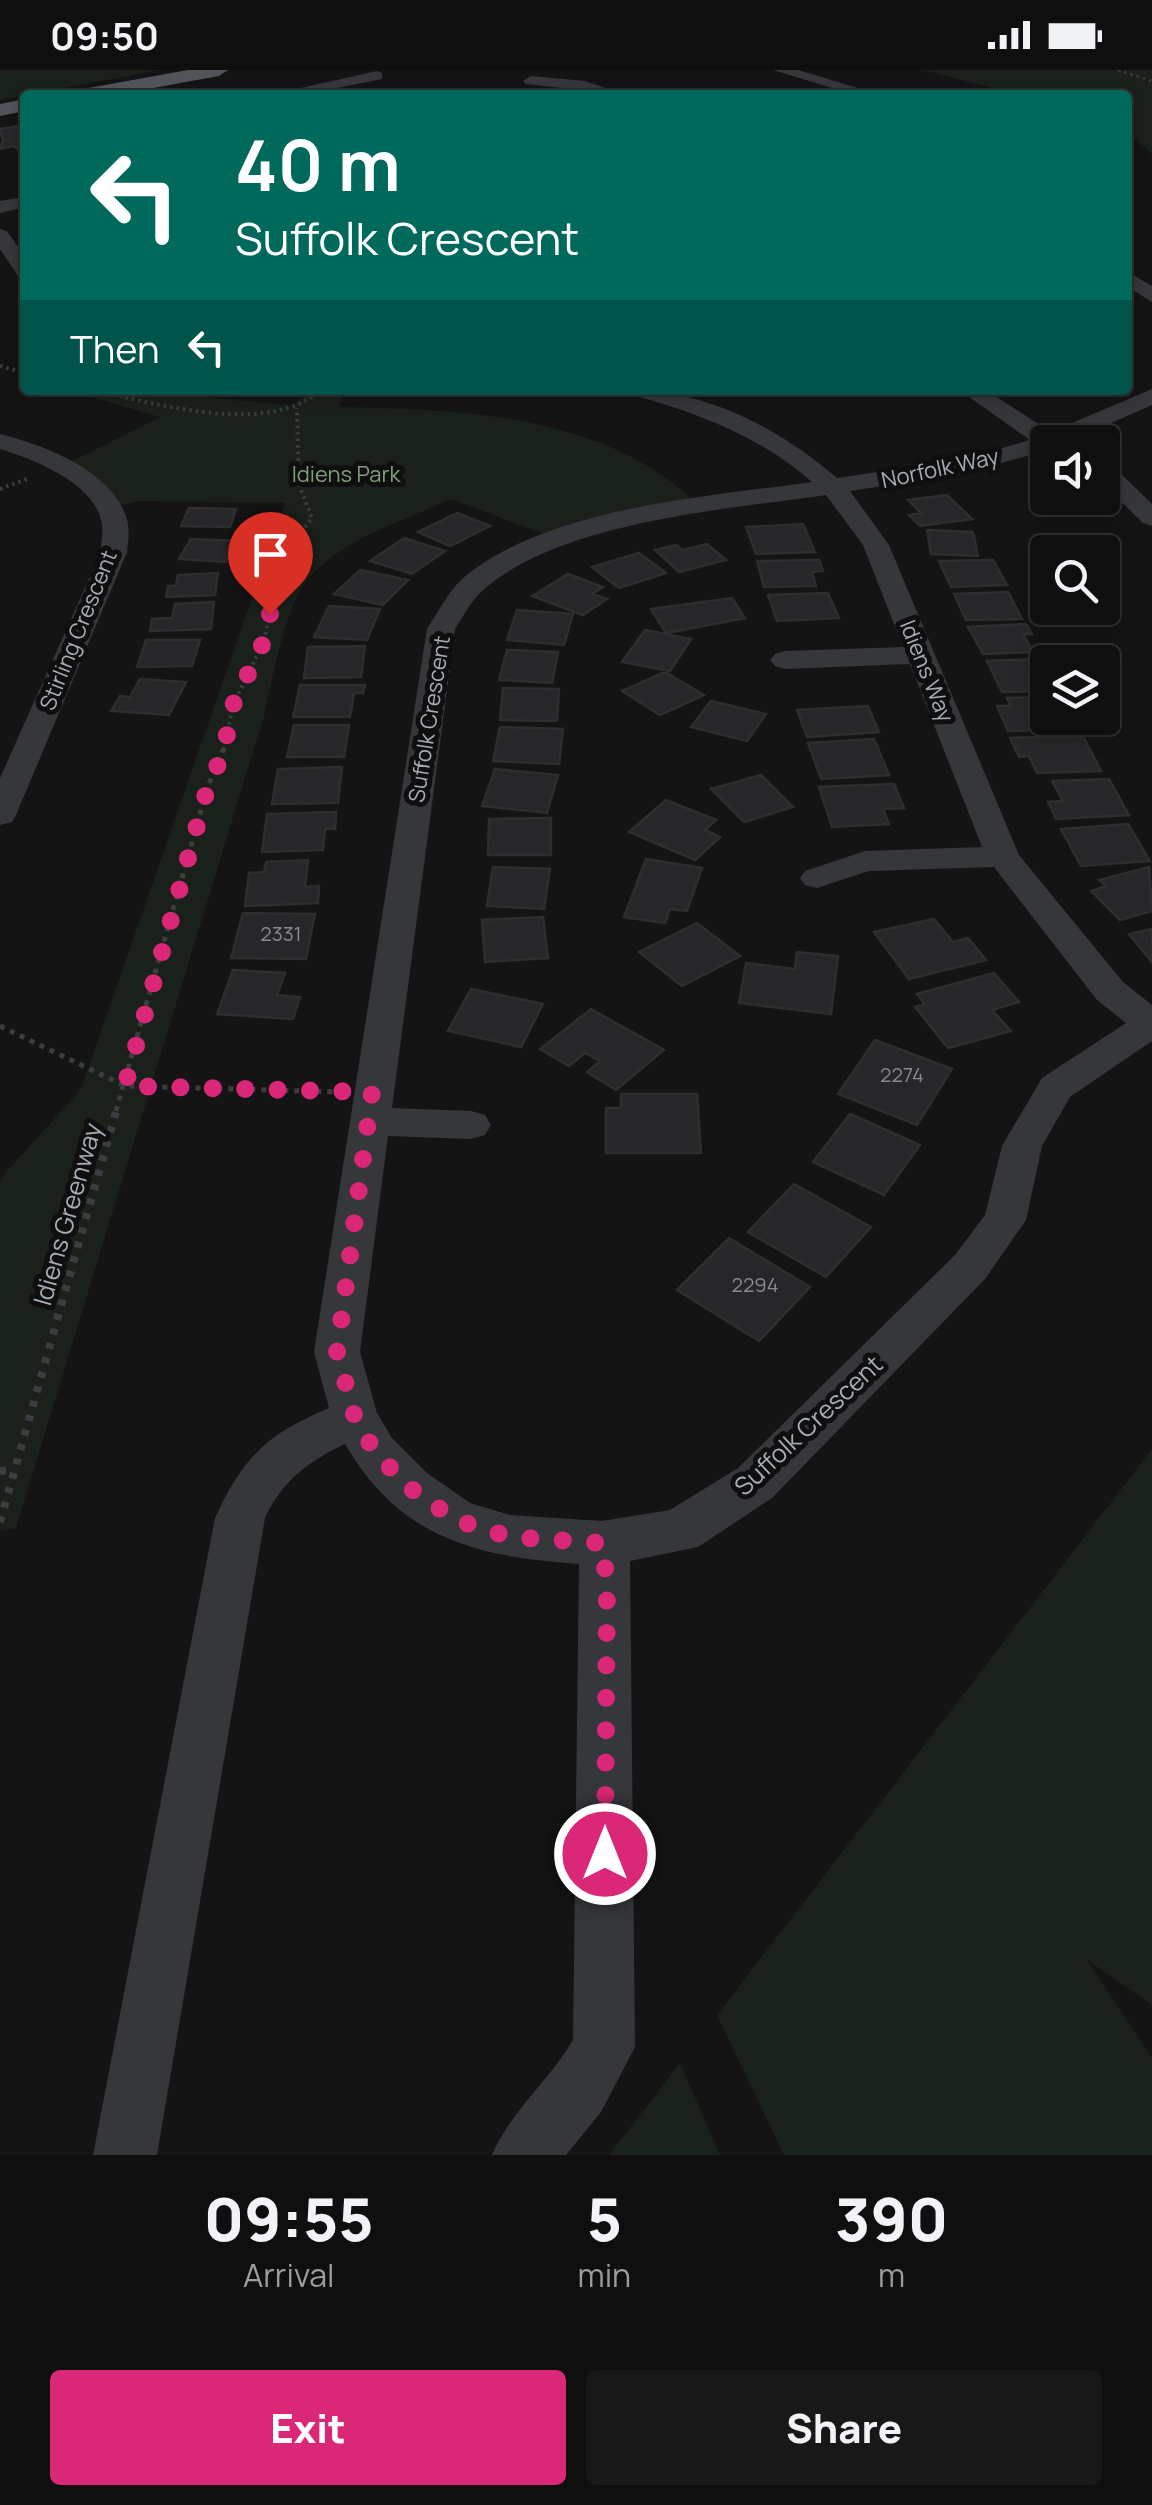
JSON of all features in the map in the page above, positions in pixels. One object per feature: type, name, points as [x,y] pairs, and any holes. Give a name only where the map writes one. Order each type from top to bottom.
[{"type":"main road","points":[[110,90],[220,70]]},
{"type":"street","points":[[781,70],[855,90]]},
{"type":"street","points":[[302,90],[344,82],[375,82]]},
{"type":"street","points":[[531,82],[600,90]]},
{"type":"street","points":[[0,235],[20,265]]},
{"type":"street","name":"Idiens Way","points":[[655,395],[739,424],[787,450],[836,488],[859,512],[876,545],[1002,857],[1110,991],[1152,1024]]},
{"type":"street","points":[[978,395],[1030,429]]},
{"type":"street","name":"Norfolk Way","points":[[1088,425],[1152,396]]},
{"type":"street","name":"Stirling Crescent","points":[[0,441],[20,446],[61,467],[96,491],[114,518],[114,552],[0,815]]},
{"type":"street","name":"Norfolk Way","points":[[836,488],[962,467],[1030,448]]},
{"type":"street","points":[[1120,487],[1152,518]]},
{"type":"street","name":"Suffolk Crescent","points":[[836,488],[652,514],[578,530],[518,556],[471,586],[441,629],[337,1352],[355,1418],[375,1452],[410,1488],[456,1520],[510,1537],[602,1543],[680,1530],[754,1483],[970,1267],[1005,1220],[1022,1146],[1056,1088],[1152,1024]]},
{"type":"street","points":[[785,660],[920,655]]},
{"type":"street","points":[[817,878],[865,861],[1002,857]]},
{"type":"street","points":[[370,1107],[471,1125]]},
{"type":"street","points":[[125,2155],[240,1518],[257,1479],[292,1446],[355,1418]]},
{"type":"street","points":[[524,2155],[580,2090],[604,2047],[607,1584],[602,1543]]},
{"type":"path","points":[[1118,70],[1152,80]]},
{"type":"path","points":[[122,395],[248,412],[296,408],[314,395]]},
{"type":"path","name":"Idiens Greenway","points":[[0,1522],[208,786],[223,754],[233,705],[264,641],[280,561],[312,518],[299,486],[296,408]]},
{"type":"path","points":[[0,1026],[125,1086],[370,1107]]},
{"type":"path","points":[[0,1471],[15,1470]]},
{"type":"green space","points":[[0,70],[160,70],[53,90],[20,90],[20,96],[0,100]]},
{"type":"green space","points":[[923,70],[1152,70],[1152,154],[1132,136],[1132,90],[1001,90]]},
{"type":"green space","name":"Idiens Park","points":[[84,395],[187,395],[295,406],[300,395],[343,395],[339,407],[433,410],[530,423],[622,452],[663,475],[699,506],[554,538],[451,499],[353,543],[305,583],[285,627],[264,716],[16,1528],[0,1531],[0,1179],[81,1089],[285,503],[138,501],[107,508],[61,467],[160,417]]},
{"type":"green space","points":[[1152,1449],[1152,2005],[1087,1960],[1152,2058],[1152,2155],[784,2155],[717,2015]]},
{"type":"green space","points":[[680,2063],[720,2155],[609,2155]]},
{"type":"building","points":[[20,127],[20,150],[13,146],[0,149],[0,129]]},
{"type":"building","points":[[947,495],[972,519],[920,526],[909,515],[921,513],[908,500]]},
{"type":"building","points":[[189,508],[236,509],[230,527],[181,526]]},
{"type":"building","points":[[457,513],[490,526],[450,546],[418,532]]},
{"type":"building","points":[[803,524],[815,552],[756,554],[746,527]]},
{"type":"building","points":[[927,530],[973,532],[978,556],[931,554]]},
{"type":"building","points":[[404,538],[445,551],[412,574],[370,561]]},
{"type":"building","points":[[191,539],[237,541],[226,562],[179,559]]},
{"type":"building","points":[[707,544],[726,560],[679,572],[655,550],[676,545],[683,550]]},
{"type":"building","points":[[639,553],[666,573],[619,588],[592,567]]},
{"type":"building","points":[[819,560],[823,571],[812,572],[816,586],[764,587],[757,561]]},
{"type":"building","points":[[993,560],[1007,585],[951,587],[939,561]]},
{"type":"building","points":[[360,570],[408,580],[383,605],[334,594]]},
{"type":"building","points":[[218,573],[215,595],[166,597],[168,586],[176,586],[178,575]]},
{"type":"building","points":[[568,574],[603,587],[592,594],[607,599],[583,615],[532,596]]},
{"type":"building","points":[[1008,592],[1022,619],[966,620],[954,594]]},
{"type":"building","points":[[828,593],[839,618],[777,621],[768,595]]},
{"type":"building","points":[[732,598],[745,618],[666,633],[651,609]]},
{"type":"building","points":[[214,602],[211,629],[150,631],[152,619],[172,618],[175,604]]},
{"type":"building","points":[[329,606],[380,609],[367,640],[314,637]]},
{"type":"building","points":[[517,610],[573,614],[564,645],[507,640]]},
{"type":"building","points":[[1026,624],[1032,634],[1023,634],[1030,652],[983,654],[968,627]]},
{"type":"building","points":[[645,630],[691,639],[670,671],[622,662]]},
{"type":"building","points":[[146,640],[200,640],[192,666],[137,667]]},
{"type":"building","points":[[365,646],[361,677],[304,678],[308,647]]},
{"type":"building","points":[[507,650],[558,652],[552,683],[499,680]]},
{"type":"building","points":[[1030,659],[1030,691],[1002,692],[987,661]]},
{"type":"building","points":[[665,672],[704,695],[660,715],[622,691]]},
{"type":"building","points":[[140,679],[186,682],[169,715],[111,711],[120,696],[130,697]]},
{"type":"building","points":[[300,685],[365,685],[363,693],[354,693],[350,717],[293,717]]},
{"type":"building","points":[[503,688],[559,689],[557,721],[500,720]]},
{"type":"building","points":[[1030,697],[1030,730],[1008,731],[997,706],[1011,706],[1007,698]]},
{"type":"building","points":[[711,701],[766,714],[747,741],[691,727]]},
{"type":"building","points":[[868,706],[879,732],[807,737],[797,710]]},
{"type":"building","points":[[294,725],[349,725],[344,757],[287,757]]},
{"type":"building","points":[[500,727],[563,729],[559,764],[493,761]]},
{"type":"building","points":[[1083,736],[1101,771],[1037,773],[1029,756],[1019,757],[1010,738]]},
{"type":"building","points":[[874,739],[889,775],[821,779],[808,743]]},
{"type":"building","points":[[342,767],[338,803],[272,804],[278,769]]},
{"type":"building","points":[[495,769],[558,775],[547,813],[482,806]]},
{"type":"building","points":[[761,775],[793,807],[744,822],[711,789]]},
{"type":"building","points":[[1109,779],[1129,815],[1056,819],[1048,802],[1063,801],[1052,781]]},
{"type":"building","points":[[894,784],[904,808],[883,809],[889,824],[832,827],[819,787]]},
{"type":"building","points":[[666,800],[716,820],[705,830],[720,837],[695,860],[629,832]]},
{"type":"building","points":[[336,812],[335,829],[325,829],[323,850],[262,852],[267,814]]},
{"type":"building","points":[[551,818],[551,855],[488,855],[489,819]]},
{"type":"building","points":[[1128,824],[1150,861],[1081,866],[1061,829]]},
{"type":"building","points":[[646,859],[702,868],[687,911],[670,909],[665,923],[624,917]]},
{"type":"building","points":[[308,860],[305,887],[319,886],[318,903],[245,906],[249,873],[264,872],[266,862]]},
{"type":"building","points":[[493,867],[550,869],[544,909],[487,906]]},
{"type":"building","points":[[1149,867],[1152,911],[1120,920],[1091,891],[1106,886],[1099,880]]},
{"type":"building","points":[[243,913],[315,914],[306,959],[231,958]]},
{"type":"building","points":[[543,917],[548,958],[485,962],[482,920]]},
{"type":"building","points":[[934,919],[953,942],[968,938],[986,960],[909,979],[874,932]]},
{"type":"building","points":[[697,923],[740,956],[682,986],[639,952]]},
{"type":"building","points":[[1152,929],[1152,962],[1129,934]]},
{"type":"building","points":[[797,952],[838,956],[831,1014],[739,1003],[746,963],[795,969]]},
{"type":"building","points":[[233,970],[285,973],[277,995],[300,997],[293,1019],[217,1014]]},
{"type":"building","points":[[994,973],[1019,1002],[992,1010],[1011,1031],[948,1048],[915,1007],[925,1004],[917,994]]},
{"type":"building","points":[[471,989],[543,1004],[521,1047],[448,1031]]},
{"type":"building","points":[[591,1009],[664,1050],[616,1090],[587,1072],[600,1061],[585,1053],[569,1066],[540,1049]]},
{"type":"building","points":[[875,1040],[952,1069],[917,1125],[838,1094]]},
{"type":"building","points":[[621,1094],[697,1094],[701,1153],[606,1153],[606,1108],[621,1108]]},
{"type":"building","points":[[850,1114],[920,1145],[884,1195],[813,1162]]},
{"type":"building","points":[[794,1184],[871,1227],[826,1277],[748,1232]]},
{"type":"building","points":[[729,1238],[810,1287],[759,1341],[677,1290]]},
{"type":"route","points":[[270,614],[264,641],[233,705],[223,754],[208,786],[125,1086],[372,1092],[337,1352],[355,1418],[375,1452],[410,1488],[456,1520],[510,1537],[569,1544],[602,1543],[607,1584],[605,1854]]}]
